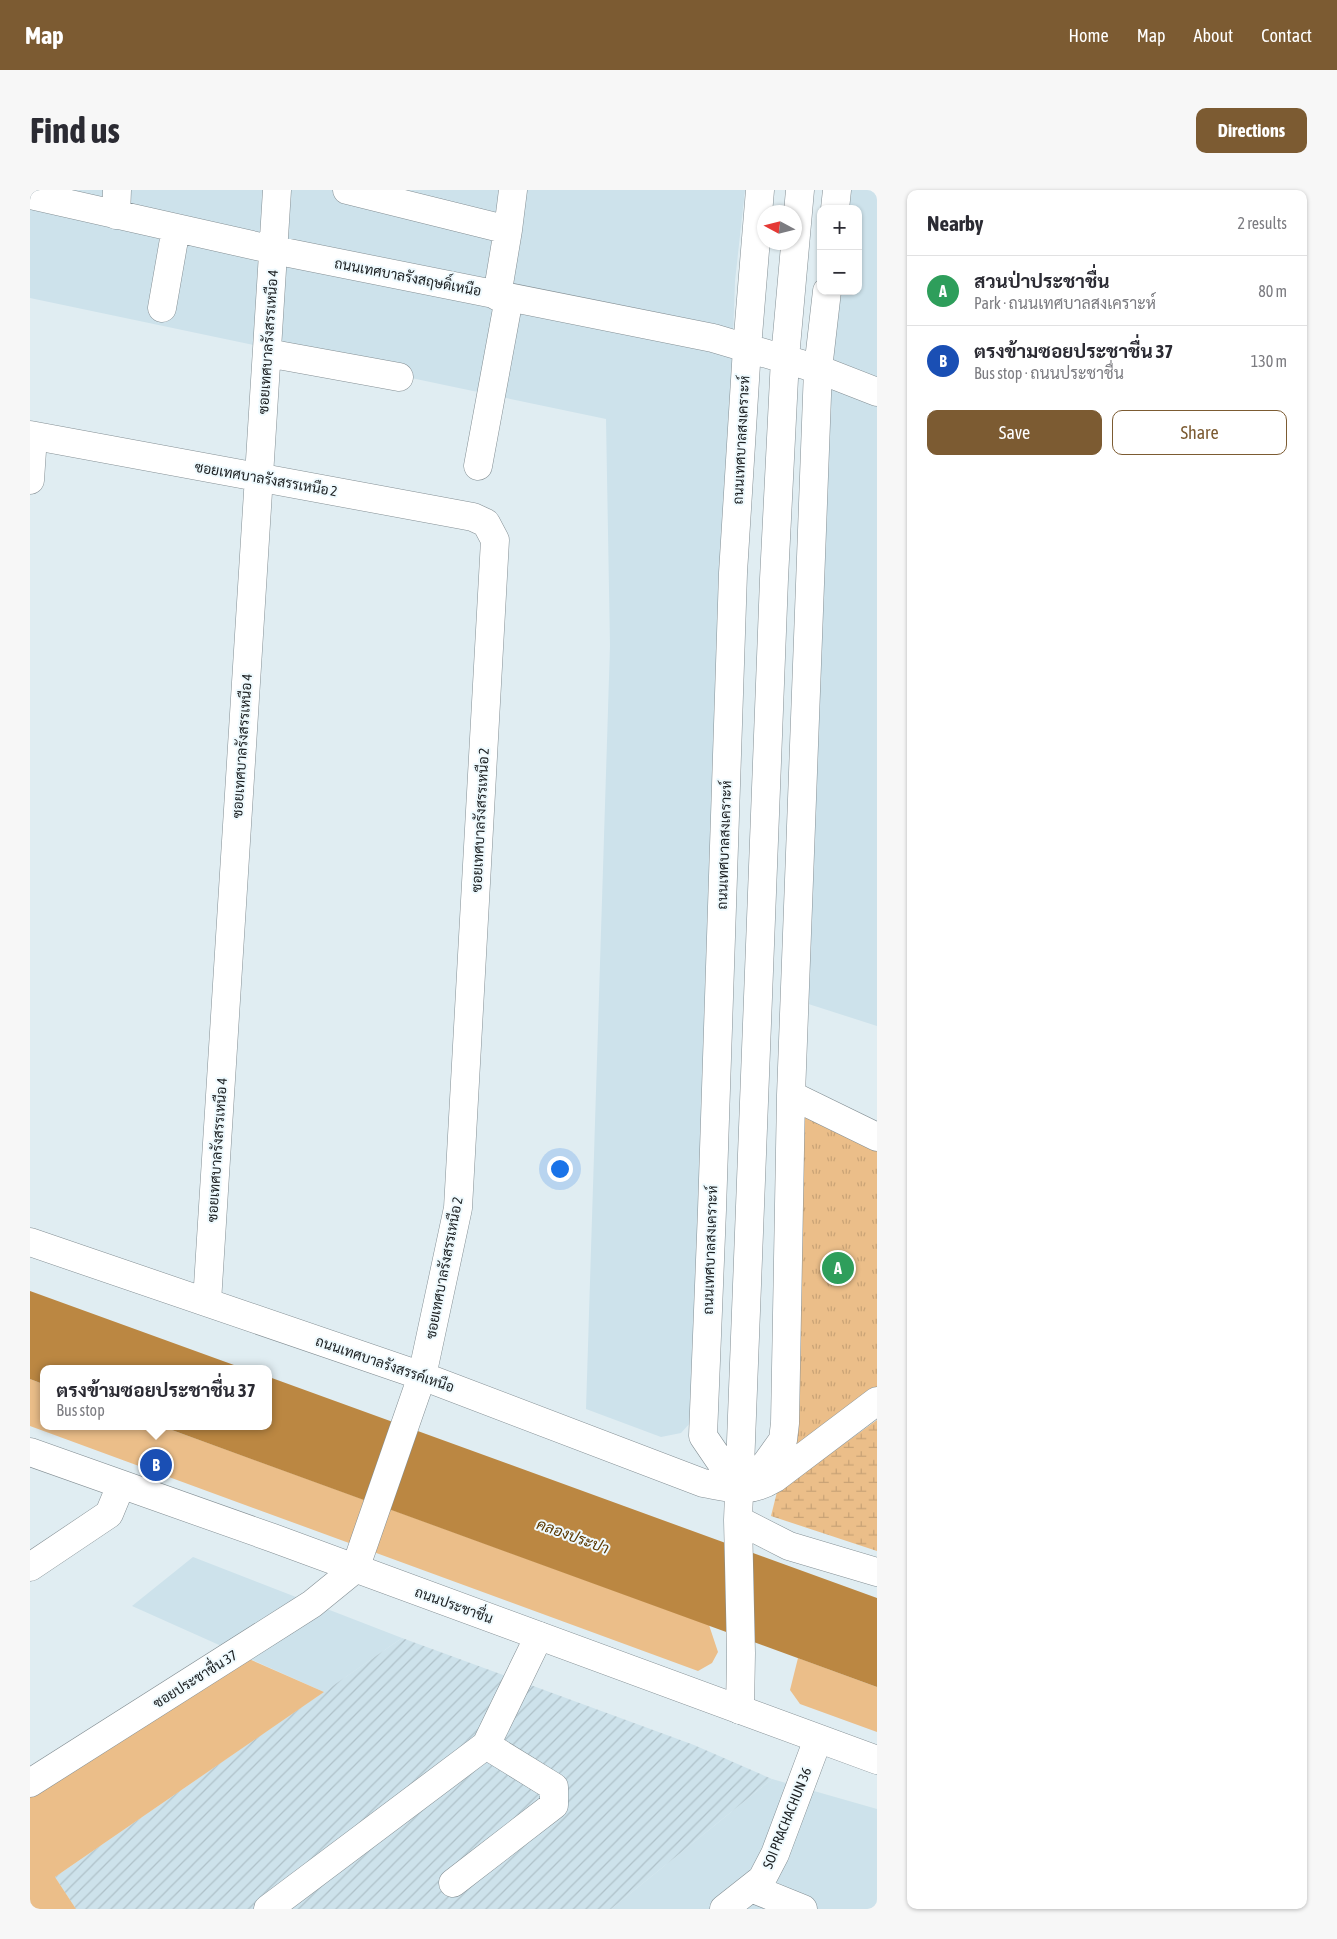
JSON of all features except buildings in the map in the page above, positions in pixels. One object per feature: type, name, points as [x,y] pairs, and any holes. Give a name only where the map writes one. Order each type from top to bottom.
[{"type":"street","name":"ซอยเทศบาลรังสรรเหนือ 4","points":[[207,1302],[277,190]]},
{"type":"street","points":[[347,190],[508,230]]},
{"type":"street","points":[[478,466],[503,297],[513,190]]},
{"type":"street","name":"ถนนเทศบาลสงเคราะห์","points":[[739,1490],[703,1436],[733,572],[747,348],[760,190]]},
{"type":"street","points":[[740,1710],[739,1490],[774,579],[785,358],[800,190]]},
{"type":"street","points":[[835,205],[837,190]]},
{"type":"street","name":"ถนนเทศบาลรังสฤษดิ์เหนือ","points":[[30,195],[117,202],[176,228],[503,297],[713,338],[785,358],[877,392]]},
{"type":"street","points":[[162,308],[176,228]]},
{"type":"street","points":[[739,1490],[760,1472],[783,1440],[785,1423],[791,1095],[818,369],[827,295]]},
{"type":"street","points":[[267,353],[399,377]]},
{"type":"street","points":[[30,480],[32,436]]},
{"type":"street","name":"ซอยเทศบาลรังสรรเหนือ 2","points":[[32,436],[473,517],[486,524],[495,540],[458,1208],[422,1376],[356,1569]]},
{"type":"street","points":[[791,1095],[877,1137]]},
{"type":"street","name":"ถนนเทศบาลรังสรรค์เหนือ","points":[[30,1242],[422,1376],[703,1483],[739,1490]]},
{"type":"street","points":[[739,1490],[760,1487],[775,1478],[877,1401]]},
{"type":"street","name":"ถนนประชาชื่น","points":[[30,1452],[274,1538],[877,1760]]},
{"type":"street","points":[[30,1567],[109,1514],[121,1485]]},
{"type":"street","points":[[738,1532],[877,1572]]},
{"type":"street","name":"ซอยประชาชื่น 37","points":[[30,1783],[312,1604],[356,1569]]},
{"type":"street","points":[[268,1909],[486,1745],[539,1636]]},
{"type":"street","name":"SOI PRACHACHUN 36","points":[[724,1909],[762,1879],[775,1854],[818,1738]]},
{"type":"street","points":[[452,1883],[554,1805],[554,1787],[486,1745]]},
{"type":"street","points":[[750,1888],[803,1909]]},
{"type":"shaded area","points":[[30,190],[745,190],[735,281],[707,1077],[691,1422],[681,1433],[661,1437],[586,1409],[610,646],[606,419],[30,298]]},
{"type":"shaded area","points":[[844,190],[877,190],[877,1026],[796,1000],[833,295],[862,295],[862,205],[842,205]]},
{"type":"shaded area","points":[[193,1557],[402,1638],[324,1692],[132,1606]]},
{"type":"shaded area","points":[[402,1638],[694,1745],[772,1779],[611,1909],[76,1909],[55,1877]]},
{"type":"shaded area","points":[[772,1779],[877,1809],[877,1909],[611,1909]]},
{"type":"green space","points":[[803,1115],[877,1147],[877,1390],[796,1450]]},
{"type":"green space","points":[[30,1379],[40,1383],[40,1430],[30,1426]]},
{"type":"green space","points":[[877,1420],[877,1551],[771,1516],[777,1492]]},
{"type":"green space","points":[[41,1430],[172,1430],[709,1625],[718,1652],[712,1663],[698,1671]]},
{"type":"green space","points":[[798,1658],[877,1687],[877,1732],[800,1704],[790,1690]]},
{"type":"green space","points":[[249,1659],[324,1692],[55,1877],[76,1909],[30,1909],[30,1795]]},
{"type":"water","points":[[30,1291],[234,1365],[40,1365],[40,1383],[30,1379]]},
{"type":"water","name":"คลองประปา","points":[[272,1378],[877,1598],[877,1687],[172,1430],[272,1430]]},
{"type":"place","name":"สวนป่าประชาชื่น","points":[[838,1268]]},
{"type":"place","name":"ตรงข้ามซอยประชาชื่น 37","points":[[156,1465]]}]
